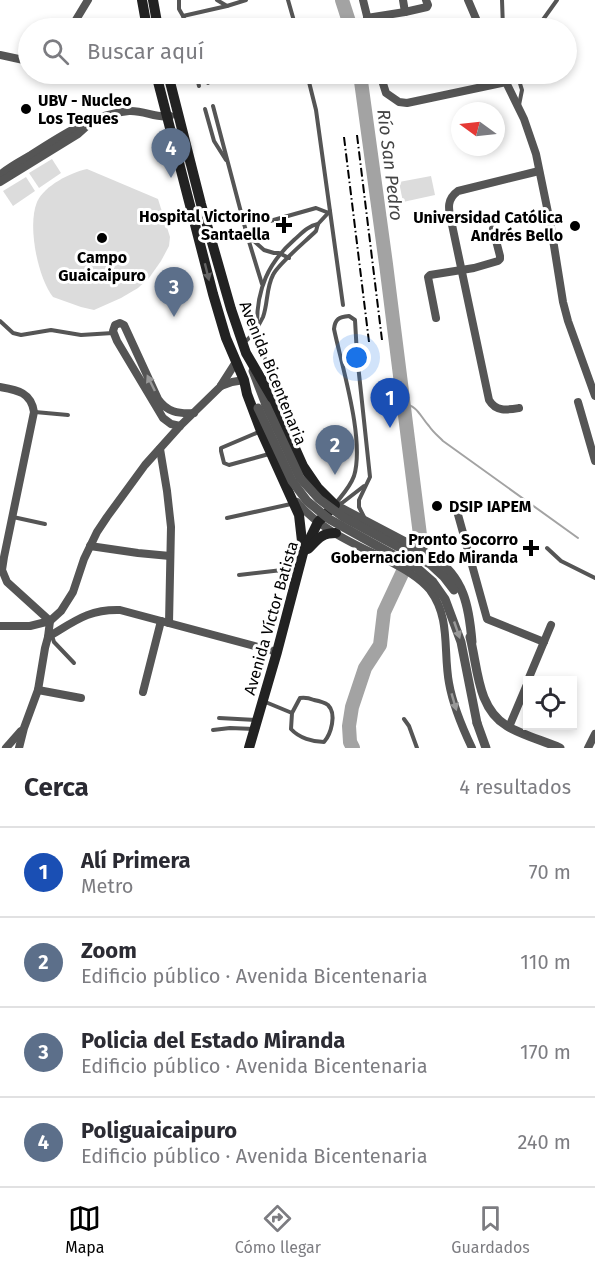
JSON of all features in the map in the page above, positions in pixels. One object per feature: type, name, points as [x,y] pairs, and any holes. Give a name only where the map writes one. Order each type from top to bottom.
[{"type":"main road","points":[[142,0],[145,18]]},
{"type":"main road","points":[[153,0],[156,18]]},
{"type":"main road","name":"Avenida Bicentenaria","points":[[158,84],[213,294],[226,338],[244,382]]},
{"type":"main road","name":"Avenida Bicentenaria","points":[[170,84],[216,257],[244,348]]},
{"type":"main road","points":[[244,348],[274,401],[303,466],[318,488],[335,505]]},
{"type":"main road","points":[[244,382],[261,431],[300,515],[303,553]]},
{"type":"main road","name":"Avenida Víctor Batista","points":[[249,748],[303,553],[318,522],[335,505]]},
{"type":"main road","points":[[303,553],[320,536],[327,533],[336,534]]},
{"type":"street","points":[[77,18],[88,0]]},
{"type":"street","points":[[363,0],[367,18],[427,7],[426,0]]},
{"type":"street","points":[[403,0],[405,12]]},
{"type":"street","points":[[468,0],[476,18]]},
{"type":"street","points":[[0,55],[18,59]]},
{"type":"street","points":[[383,84],[386,93],[399,102],[407,103],[497,84]]},
{"type":"street","points":[[507,84],[524,119],[536,154],[565,311],[595,396]]},
{"type":"street","points":[[0,182],[74,128],[127,111],[141,111],[166,117],[178,114]]},
{"type":"street","points":[[0,175],[17,168]]},
{"type":"street","points":[[519,408],[504,410],[496,408],[489,400],[449,210],[452,196],[458,191],[539,171]]},
{"type":"street","points":[[436,318],[428,277],[498,261],[500,259],[493,229]]},
{"type":"street","points":[[180,426],[171,424],[163,418],[117,341],[114,333],[115,325],[122,323],[162,405],[182,414],[194,413]]},
{"type":"street","name":"Avenida Bicentenaria","points":[[244,348],[262,407],[292,480],[307,501],[329,519],[417,568],[433,582],[445,599],[461,642],[477,723],[486,748]]},
{"type":"street","points":[[0,626],[30,626],[50,621],[60,612],[73,592],[84,559],[107,517],[145,465],[180,426],[220,387],[236,362]]},
{"type":"street","points":[[220,387],[232,382],[244,382]]},
{"type":"street","name":"Avenida Bicentenaria","points":[[244,382],[262,407],[300,478],[319,499],[343,517],[430,564],[444,577],[462,605],[472,642]]},
{"type":"street","points":[[0,387],[17,390],[27,396],[33,403],[34,412],[1,569],[7,582],[50,621],[50,636],[45,648],[38,690],[18,748]]},
{"type":"street","points":[[579,402],[595,461]]},
{"type":"street","points":[[143,692],[165,622],[170,556],[171,527],[160,449]]},
{"type":"street","points":[[293,500],[306,513],[336,534],[415,576],[430,591],[442,614],[445,626],[449,682],[455,707],[472,748]]},
{"type":"street","points":[[335,505],[432,556],[452,573],[466,600],[480,686],[485,701],[501,722],[560,748]]},
{"type":"street","points":[[457,511],[488,620],[544,642]]},
{"type":"street","points":[[90,546],[138,554],[170,556]]},
{"type":"street","points":[[50,636],[88,613],[120,609],[277,651]]},
{"type":"street","points":[[530,676],[551,625]]},
{"type":"street","points":[[38,690],[81,698]]},
{"type":"street","points":[[509,727],[523,693]]},
{"type":"street","points":[[6,748],[24,728]]},
{"type":"street","points":[[588,748],[595,735]]},
{"type":"lane","points":[[179,0],[179,9],[183,16],[246,0]]},
{"type":"lane","points":[[217,0],[227,6]]},
{"type":"lane","points":[[288,0],[293,18]]},
{"type":"lane","points":[[502,0],[503,18]]},
{"type":"lane","points":[[544,18],[557,0]]},
{"type":"lane","points":[[310,84],[316,110],[343,305]]},
{"type":"lane","points":[[519,108],[522,90],[520,84]]},
{"type":"lane","points":[[213,106],[262,284]]},
{"type":"lane","points":[[205,109],[214,141],[228,163]]},
{"type":"lane","points":[[270,221],[316,208],[330,212]]},
{"type":"lane","points":[[244,348],[263,316],[273,274],[316,231],[318,224],[330,212]]},
{"type":"lane","points":[[257,326],[257,308],[262,284],[270,267],[279,253],[311,225],[318,224]]},
{"type":"lane","points":[[247,235],[264,250],[289,258]]},
{"type":"lane","points":[[335,505],[350,485],[357,464],[353,416],[333,329],[335,321],[340,317],[349,316],[355,320],[370,477],[359,500],[359,507],[366,521]]},
{"type":"lane","points":[[0,321],[13,333],[21,335],[51,330],[81,335],[114,333]]},
{"type":"lane","points":[[253,335],[263,351],[271,380]]},
{"type":"lane","points":[[34,412],[68,415]]},
{"type":"lane","points":[[261,431],[221,448],[224,463],[230,465],[272,453]]},
{"type":"lane","points":[[335,505],[342,503],[367,484]]},
{"type":"lane","points":[[227,518],[293,500]]},
{"type":"lane","points":[[12,517],[45,524]]},
{"type":"lane","points":[[547,548],[561,561],[595,578]]},
{"type":"lane","points":[[239,575],[299,570]]},
{"type":"lane","points":[[50,636],[74,663]]},
{"type":"lane","points":[[300,698],[326,703],[331,708],[332,722],[327,740],[320,742],[296,735],[291,729],[292,713],[300,698]]},
{"type":"lane","points":[[263,700],[292,713]]},
{"type":"lane","points":[[219,718],[256,724]]},
{"type":"lane","points":[[404,719],[417,748]]},
{"type":"lane","points":[[213,730],[256,724]]},
{"type":"shaded area","points":[[52,159],[61,173],[39,188],[29,173]]},
{"type":"shaded area","name":"Campo Guaicaipuro","points":[[87,169],[158,199],[170,237],[169,246],[149,278],[121,298],[94,310],[53,297],[39,265],[33,224],[37,202],[46,190],[73,173]]},
{"type":"shaded area","points":[[431,176],[435,195],[403,202],[399,182]]},
{"type":"shaded area","points":[[26,177],[35,191],[13,206],[3,191]]},
{"type":"waterway","name":"Río San Pedro","points":[[342,0],[348,18]]},
{"type":"waterway","name":"Río San Pedro","points":[[353,748],[350,742],[349,726],[352,707],[365,668],[380,645],[384,612],[420,535],[361,84]]},
{"type":"waterway","points":[[403,403],[416,409],[443,441],[578,538]]},
{"type":"railway","points":[[357,135],[382,340]]},
{"type":"railway","points":[[344,137],[369,342]]},
{"type":"place","name":"UBV - Nucleo Los Teques","points":[[26,109]]},
{"type":"place","name":"Poliguaicaipuro","points":[[171,178]]},
{"type":"place","name":"Hospital Victorino Santaella","points":[[284,225]]},
{"type":"place","name":"Universidad Católica Andrés Bello","points":[[575,226]]},
{"type":"place","name":"Campo Guaicaipuro","points":[[102,238]]},
{"type":"place","name":"Policia del Estado Miranda","points":[[174,317]]},
{"type":"place","name":"Alí Primera","points":[[390,428]]},
{"type":"place","name":"Zoom","points":[[335,475]]},
{"type":"place","name":"DSIP IAPEM","points":[[437,506]]},
{"type":"place","name":"Pronto Socorro Gobernacion Edo Miranda","points":[[531,548]]}]
